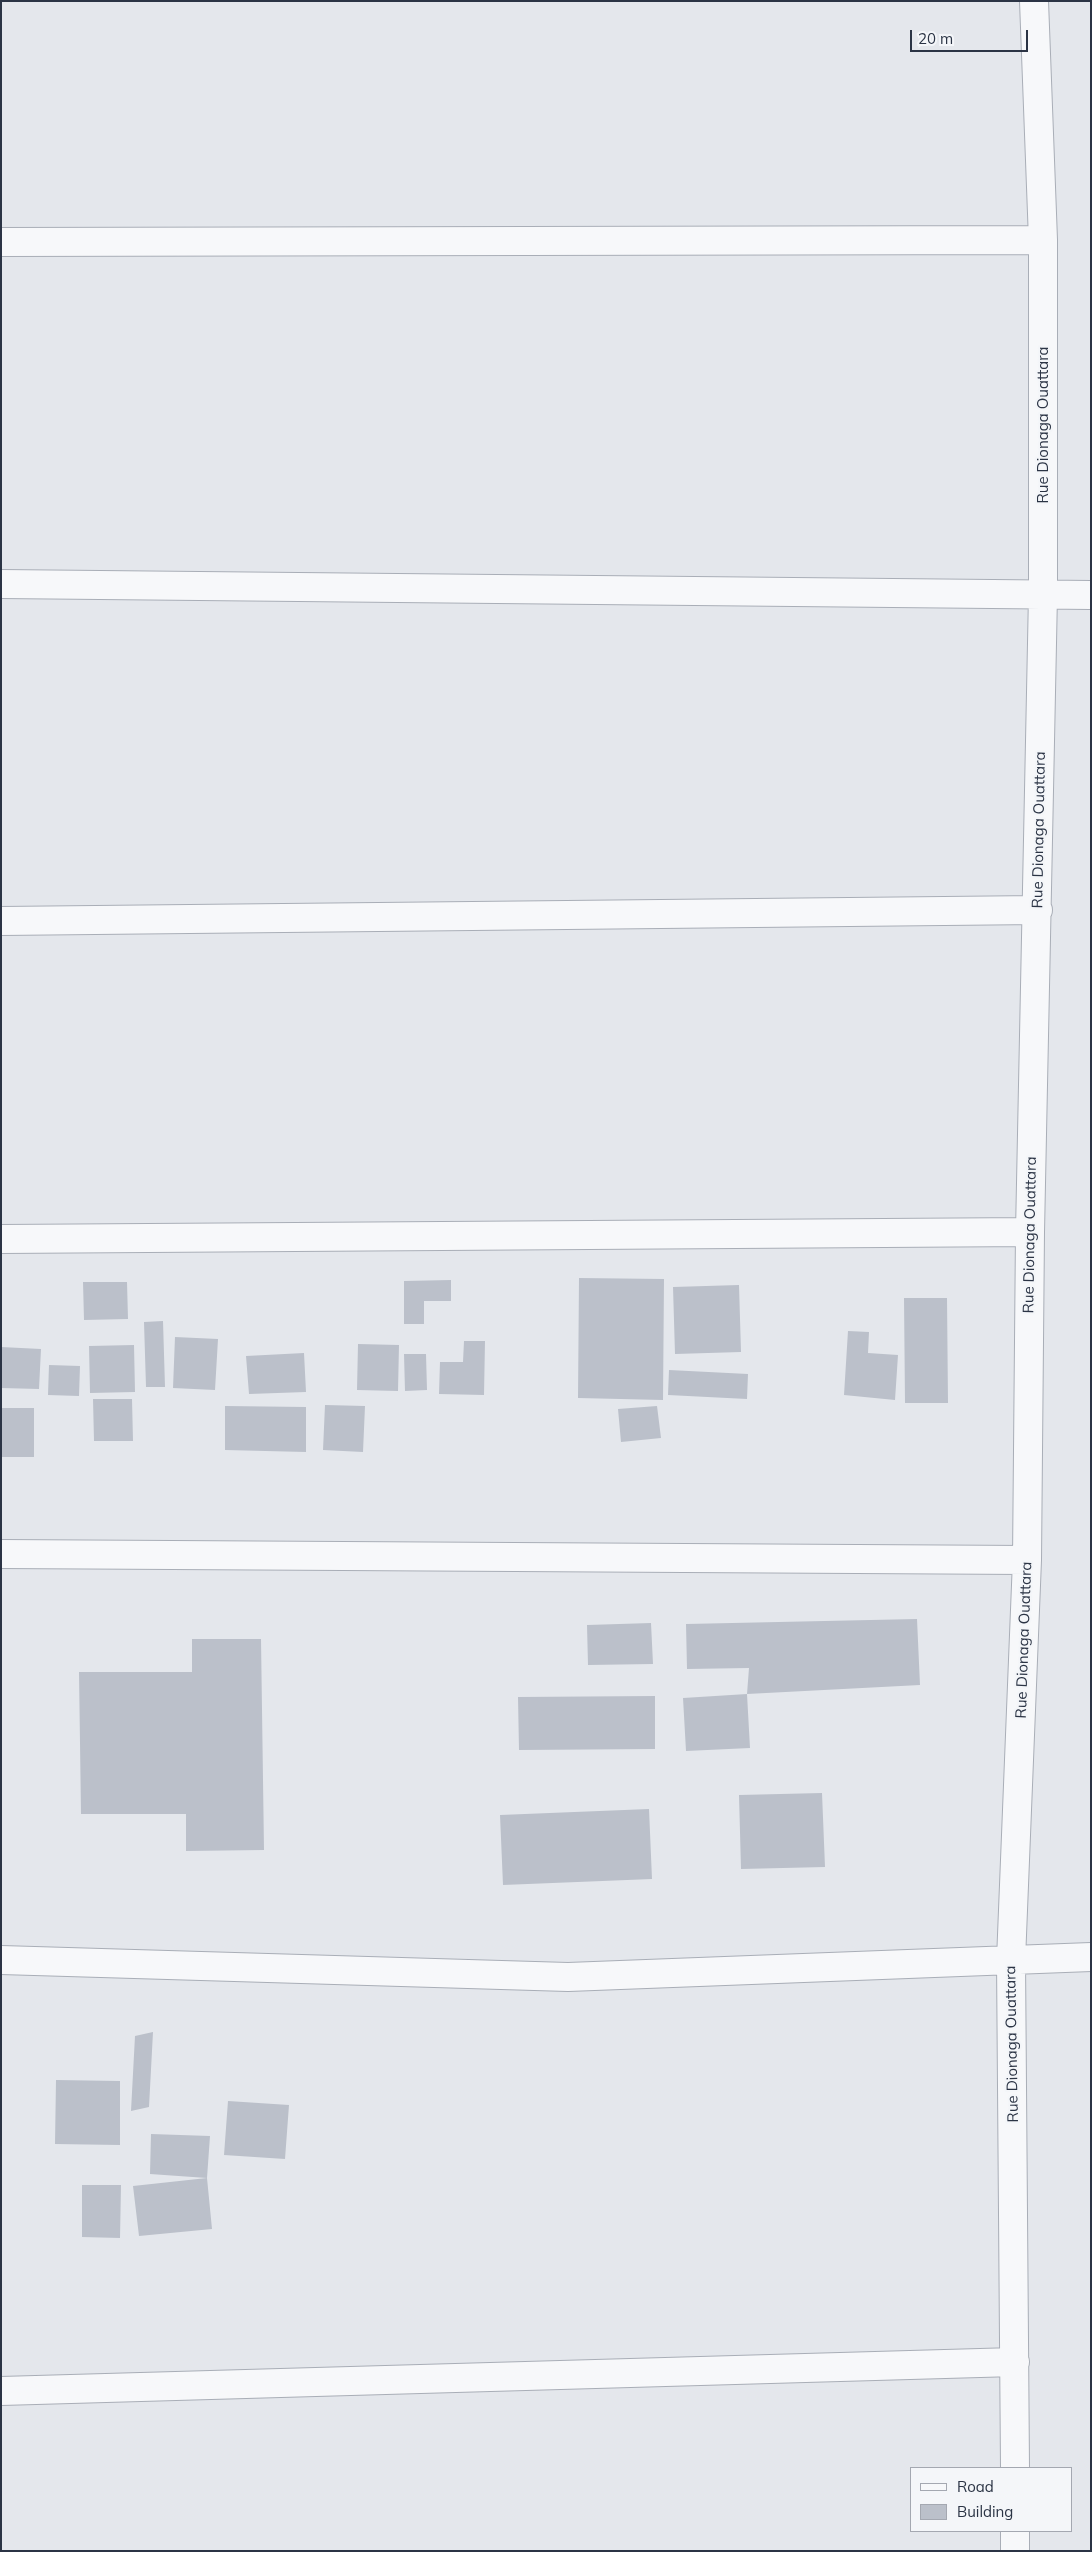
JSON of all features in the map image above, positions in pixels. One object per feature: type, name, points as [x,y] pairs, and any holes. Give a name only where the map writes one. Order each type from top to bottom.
[{"type":"street","name":"Rue Dionaga Ouattara","points":[[1015,2467],[1016,2362],[1011,1960],[1027,1560],[1030,1232],[1043,594],[1043,240],[1034,1]]},
{"type":"street","points":[[1,242],[1043,240]]},
{"type":"street","points":[[1,584],[1091,595]]},
{"type":"street","points":[[1,921],[1038,910]]},
{"type":"street","points":[[1,1239],[1030,1232]]},
{"type":"street","points":[[1,1554],[1027,1560]]},
{"type":"street","points":[[1,1960],[568,1977],[1091,1957]]},
{"type":"street","points":[[1,2391],[1016,2362]]},
{"type":"street","points":[[1015,2532],[1015,2551]]},
{"type":"building","points":[[579,1278],[664,1279],[663,1400],[578,1398]]},
{"type":"building","points":[[451,1280],[451,1301],[424,1301],[424,1324],[404,1324],[404,1281]]},
{"type":"building","points":[[83,1282],[127,1282],[128,1319],[84,1320]]},
{"type":"building","points":[[739,1285],[741,1352],[675,1354],[673,1287]]},
{"type":"building","points":[[904,1298],[947,1298],[948,1403],[905,1403]]},
{"type":"building","points":[[163,1321],[165,1387],[146,1387],[144,1322]]},
{"type":"building","points":[[848,1331],[869,1332],[868,1353],[898,1355],[895,1400],[844,1395]]},
{"type":"building","points":[[175,1337],[218,1339],[215,1390],[173,1388]]},
{"type":"building","points":[[464,1341],[485,1341],[484,1395],[439,1394],[440,1362],[463,1362]]},
{"type":"building","points":[[358,1344],[399,1345],[398,1391],[357,1390]]},
{"type":"building","points":[[134,1345],[135,1392],[90,1393],[89,1346]]},
{"type":"building","points":[[1,1347],[41,1349],[39,1389],[1,1388]]},
{"type":"building","points":[[304,1353],[306,1392],[249,1394],[246,1356]]},
{"type":"building","points":[[404,1354],[426,1354],[427,1390],[405,1391]]},
{"type":"building","points":[[49,1365],[80,1366],[79,1396],[48,1395]]},
{"type":"building","points":[[669,1370],[748,1374],[747,1399],[668,1395]]},
{"type":"building","points":[[93,1399],[132,1399],[133,1441],[94,1441]]},
{"type":"building","points":[[325,1405],[365,1406],[363,1452],[323,1450]]},
{"type":"building","points":[[225,1406],[306,1407],[306,1452],[225,1450]]},
{"type":"building","points":[[657,1406],[661,1438],[621,1442],[618,1409]]},
{"type":"building","points":[[1,1408],[34,1408],[34,1457],[1,1457]]},
{"type":"building","points":[[917,1619],[920,1685],[747,1694],[749,1668],[687,1669],[686,1624]]},
{"type":"building","points":[[651,1623],[653,1664],[588,1665],[587,1625]]},
{"type":"building","points":[[192,1639],[261,1639],[264,1850],[186,1851],[186,1814],[81,1814],[79,1672],[192,1672]]},
{"type":"building","points":[[747,1694],[750,1748],[686,1751],[683,1698]]},
{"type":"building","points":[[655,1696],[655,1749],[519,1750],[518,1697]]},
{"type":"building","points":[[822,1793],[825,1867],[741,1869],[739,1795]]},
{"type":"building","points":[[649,1809],[652,1879],[503,1885],[500,1815]]},
{"type":"building","points":[[153,2032],[149,2107],[131,2111],[135,2036]]},
{"type":"building","points":[[56,2080],[120,2081],[120,2145],[55,2144]]},
{"type":"building","points":[[228,2101],[289,2105],[285,2159],[224,2155]]},
{"type":"building","points":[[151,2134],[210,2136],[207,2178],[150,2174]]},
{"type":"building","points":[[207,2178],[212,2229],[139,2236],[133,2186]]},
{"type":"building","points":[[82,2185],[121,2185],[120,2238],[82,2237]]}]
